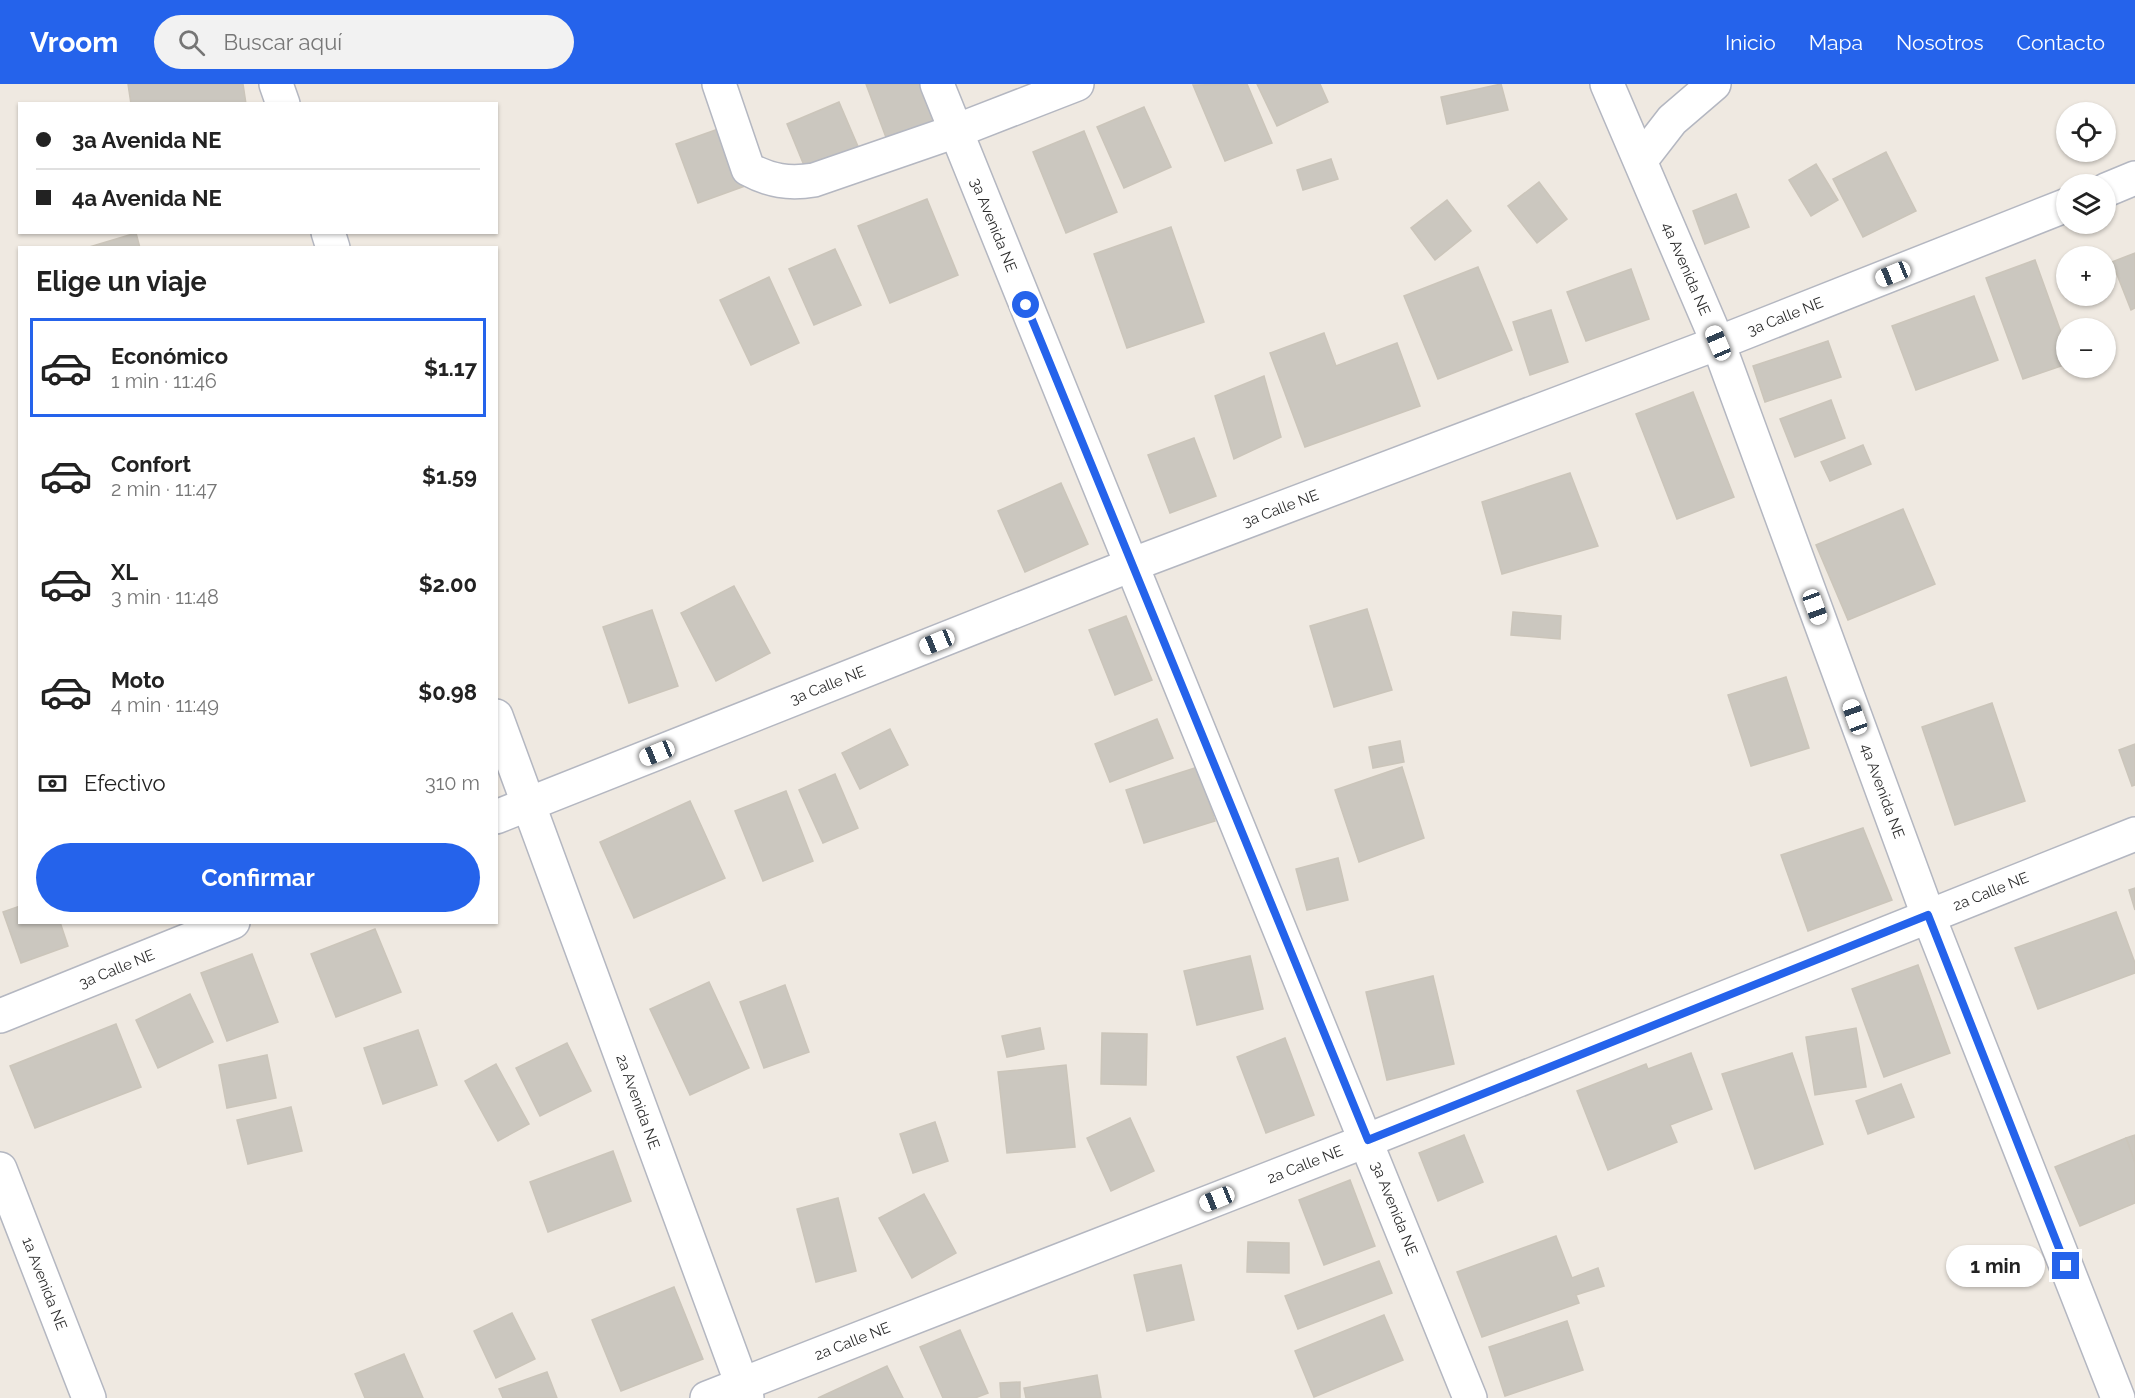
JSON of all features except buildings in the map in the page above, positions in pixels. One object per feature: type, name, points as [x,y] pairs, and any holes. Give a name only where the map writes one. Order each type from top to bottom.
[{"type":"street","points":[[276,84],[282,102]]},
{"type":"street","points":[[719,84],[748,169],[763,177],[793,184],[814,180],[956,131],[1077,84]]},
{"type":"street","name":"3a Avenida NE","points":[[937,84],[1131,565],[1368,1140],[1470,1398]]},
{"type":"street","name":"4a Avenida NE","points":[[1607,84],[1718,343],[1928,915],[2118,1398]]},
{"type":"street","points":[[1641,160],[1672,120],[1714,84]]},
{"type":"street","points":[[2116,186],[2135,178]]},
{"type":"street","name":"3a Calle NE","points":[[498,816],[1131,565],[1718,343],[2056,209]]},
{"type":"street","name":"2a Avenida NE","points":[[498,722],[744,1391]]},
{"type":"street","name":"2a Calle NE","points":[[707,1398],[744,1391],[2135,834]]},
{"type":"street","name":"3a Calle NE","points":[[0,1016],[228,924]]},
{"type":"street","name":"1a Avenida NE","points":[[0,1168],[89,1398]]},
{"type":"route","points":[[1026,305],[1368,1140],[1928,915],[2066,1266]]}]
